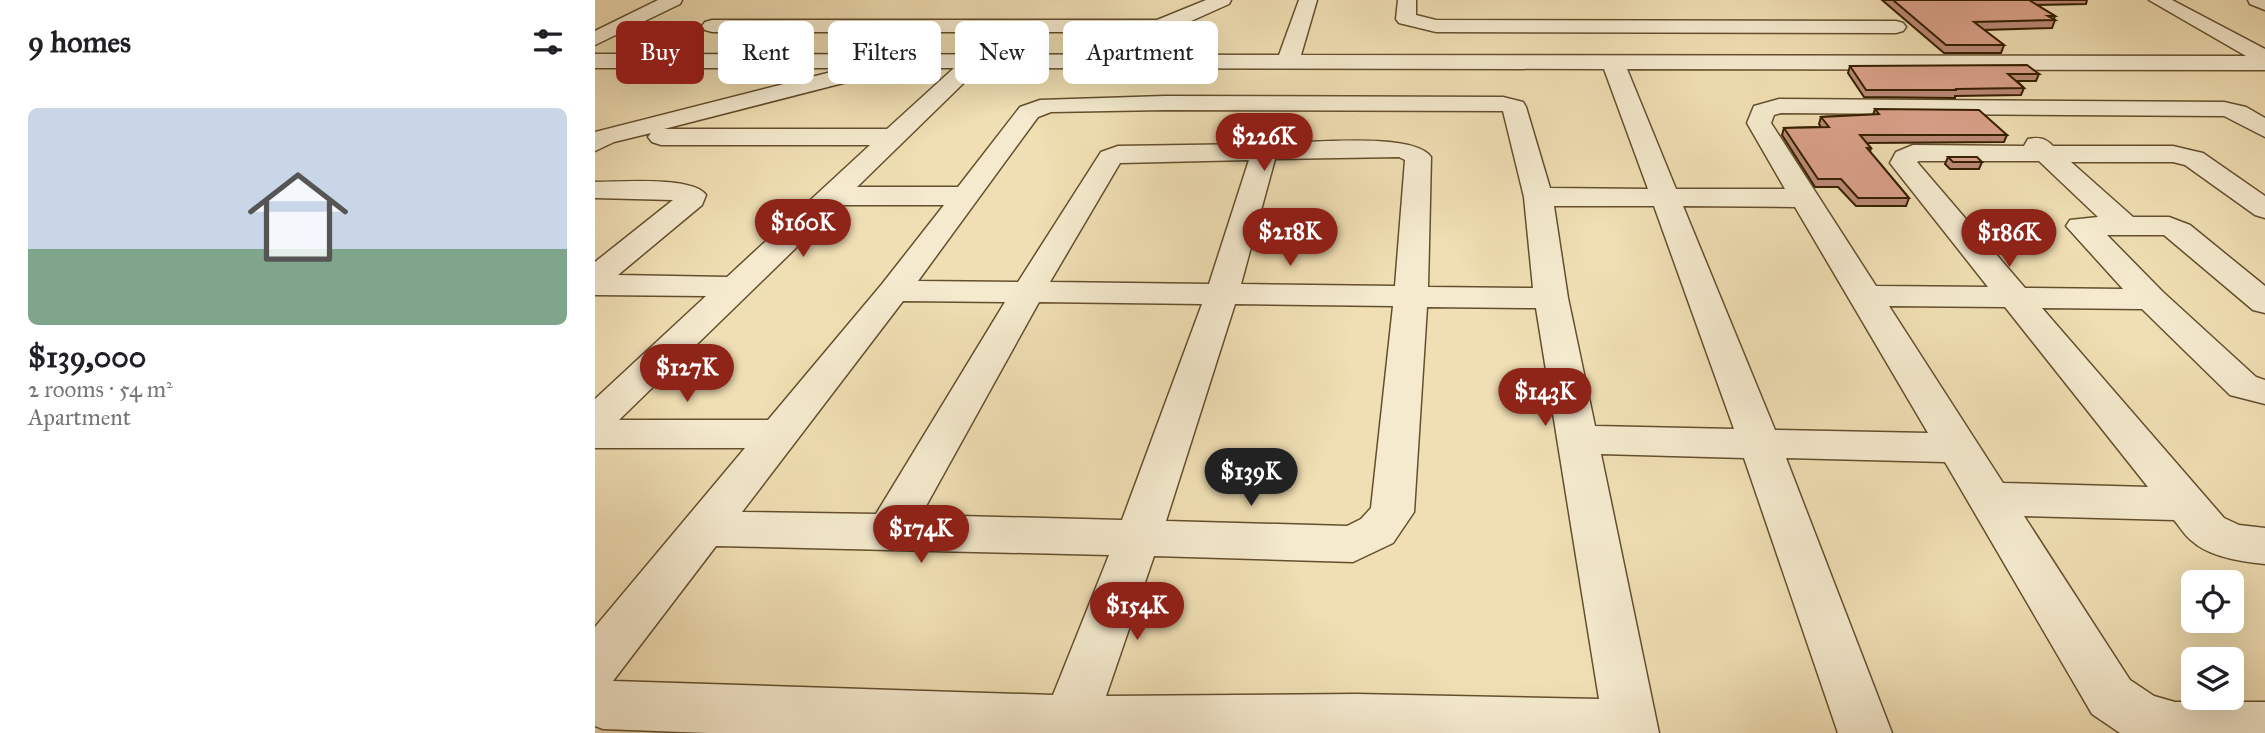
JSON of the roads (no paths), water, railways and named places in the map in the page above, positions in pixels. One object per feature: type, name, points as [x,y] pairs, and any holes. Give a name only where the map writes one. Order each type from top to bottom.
[{"type":"street","points":[[595,38],[673,0]]},
{"type":"street","points":[[1174,21],[1222,0]]},
{"type":"street","points":[[1288,61],[1308,0]]},
{"type":"street","points":[[1407,0],[1406,19],[1423,25],[1504,26],[1599,19],[1698,26],[1896,27]]},
{"type":"street","points":[[2158,0],[2265,60]]},
{"type":"street","points":[[2257,0],[2265,4]]},
{"type":"street","points":[[704,31],[745,6]]},
{"type":"street","points":[[812,21],[834,7]]},
{"type":"street","points":[[1014,21],[1026,9]]},
{"type":"street","points":[[1792,9],[1808,26]]},
{"type":"street","points":[[1877,9],[1935,63]]},
{"type":"street","points":[[1504,26],[1511,62]]},
{"type":"street","points":[[1698,26],[1722,62]]},
{"type":"street","points":[[814,60],[955,65]]},
{"type":"street","points":[[1218,61],[2048,63],[2265,60]]},
{"type":"street","points":[[595,61],[616,61]]},
{"type":"street","points":[[1388,103],[1390,61]]},
{"type":"street","points":[[1613,62],[1760,444],[1865,733]]},
{"type":"street","points":[[1833,63],[1870,106]]},
{"type":"street","points":[[2048,63],[2107,108]]},
{"type":"street","points":[[598,139],[849,75],[955,66]]},
{"type":"street","points":[[595,421],[955,79]]},
{"type":"street","points":[[1165,103],[1176,84]]},
{"type":"street","points":[[595,665],[894,291],[1033,110],[1048,105],[1165,103],[1503,104],[1514,107],[1538,197],[1551,298],[1631,729],[1070,721],[823,722],[603,705],[595,698]]},
{"type":"street","points":[[1070,721],[1138,538],[1222,294],[1267,150],[1278,103]]},
{"type":"street","points":[[2265,129],[2237,112],[2224,109],[1779,106],[1763,111],[1759,123],[2111,697],[2140,716],[2175,726],[2265,727]]},
{"type":"street","points":[[1994,107],[2123,224]]},
{"type":"street","points":[[598,139],[895,137]]},
{"type":"street","points":[[705,529],[889,531],[1353,544],[1377,531],[1392,512],[1411,297],[1418,157],[1400,149],[1128,151],[1109,158],[889,531]]},
{"type":"street","points":[[2265,209],[2194,159],[2183,156],[1913,153],[1905,158],[1903,163],[2209,530],[2227,541],[2265,546]]},
{"type":"street","points":[[595,190],[683,192],[692,195],[692,199],[595,278]]},
{"type":"street","points":[[832,196],[965,196]]},
{"type":"street","points":[[1538,197],[1805,198]]},
{"type":"street","points":[[2263,300],[2179,230],[2169,226],[2123,224],[2081,226],[2151,299],[2243,386],[2265,392]]},
{"type":"street","points":[[595,285],[735,287]]},
{"type":"street","points":[[894,291],[1551,298]]},
{"type":"street","points":[[1867,296],[2151,299]]},
{"type":"street","points":[[595,434],[779,435]]},
{"type":"street","points":[[1578,440],[1957,448]]},
{"type":"street","points":[[1990,499],[2187,504]]}]
